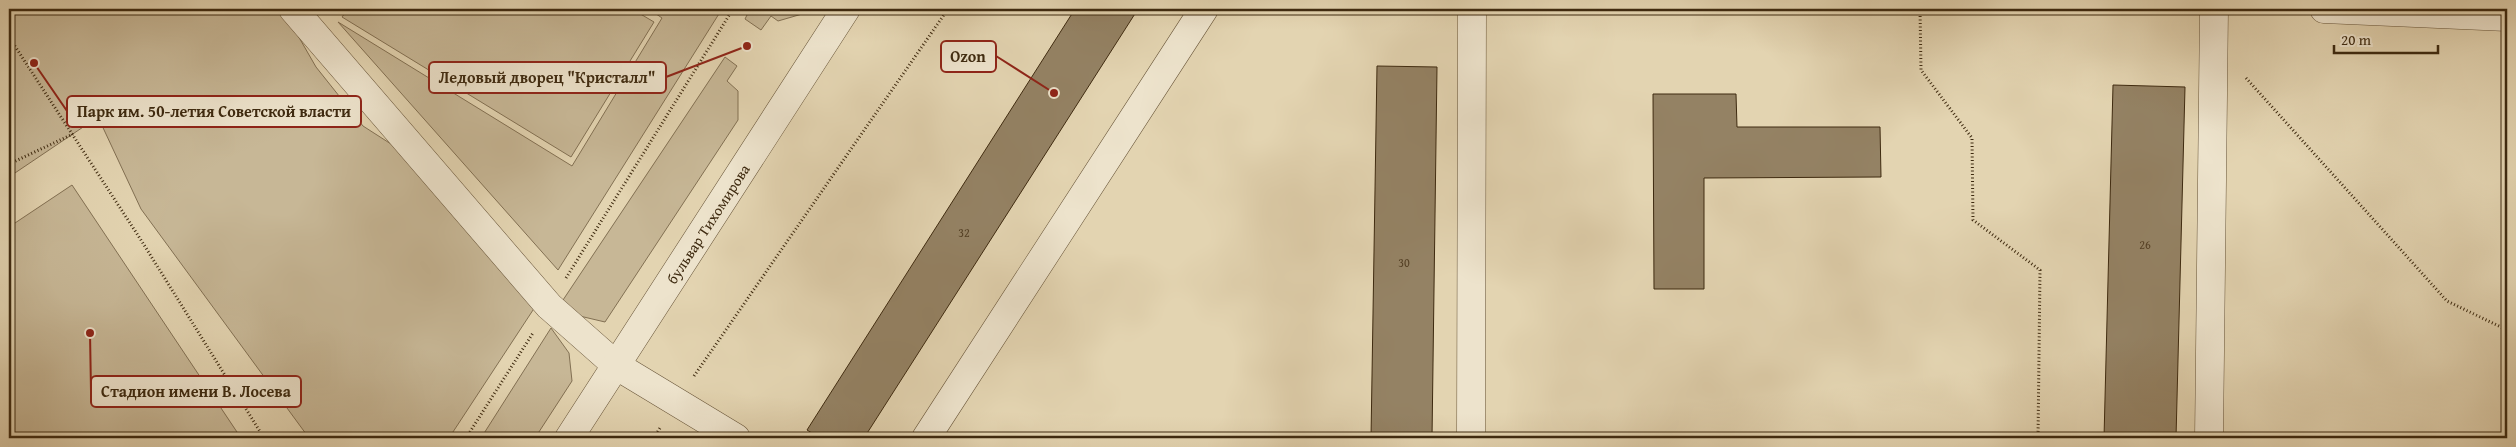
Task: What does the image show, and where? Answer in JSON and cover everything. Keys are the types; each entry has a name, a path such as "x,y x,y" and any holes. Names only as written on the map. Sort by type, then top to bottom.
{"street":[{"path":"293,9 549,306 618,366 736,438"},
{"name":"бульвар Тихомирова","path":"569,438 618,366 846,9"},
{"path":"926,438 1204,9"},
{"path":"1471,438 1472,9"},
{"path":"2209,438 2214,9"},
{"path":"2324,9 2507,16"}],"path":[{"path":"466,438 733,9"},
{"path":"654,438 676,402 948,9"},
{"path":"1920,9 1921,70 1972,138 1973,220 2040,270 2038,438"},
{"path":"9,37 73,134 264,438"},
{"path":"2214,42 2447,301 2507,330"},
{"path":"9,164 73,134"}],"shaded area":[{"path":"9,9 280,9 289,20 316,67 363,126 405,153 535,307 449,438 309,438 141,209 98,117 9,177"},
{"path":"348,9 632,9 654,22 571,157 342,17"},
{"path":"649,9 722,9 558,270 338,22 572,166 662,18"},
{"path":"750,9 811,9 809,12 778,21 771,16 761,30 745,19"},
{"path":"725,57 737,66 727,81 738,91 738,120 605,322 567,313 561,303"},
{"path":"72,185 241,438 9,438 9,227"},
{"path":"551,328 569,353 572,381 535,438 481,438"}],"building":[{"path":"1075,9 1138,9 864,438 820,438 807,430"},
{"path":"1377,66 1437,67 1432,438 1371,438"},
{"path":"2113,85 2185,87 2176,438 2104,438"},
{"path":"1653,94 1736,94 1737,127 1880,127 1881,177 1704,178 1704,289 1654,289"}],"place":[{"name":"Ледовый дворец \"Кристалл\"","path":"747,46"},
{"name":"Парк им. 50-летия Советской власти","path":"34,63"},
{"name":"Ozon","path":"1054,93"},
{"name":"Стадион имени В. Лосева","path":"90,333"}]}
